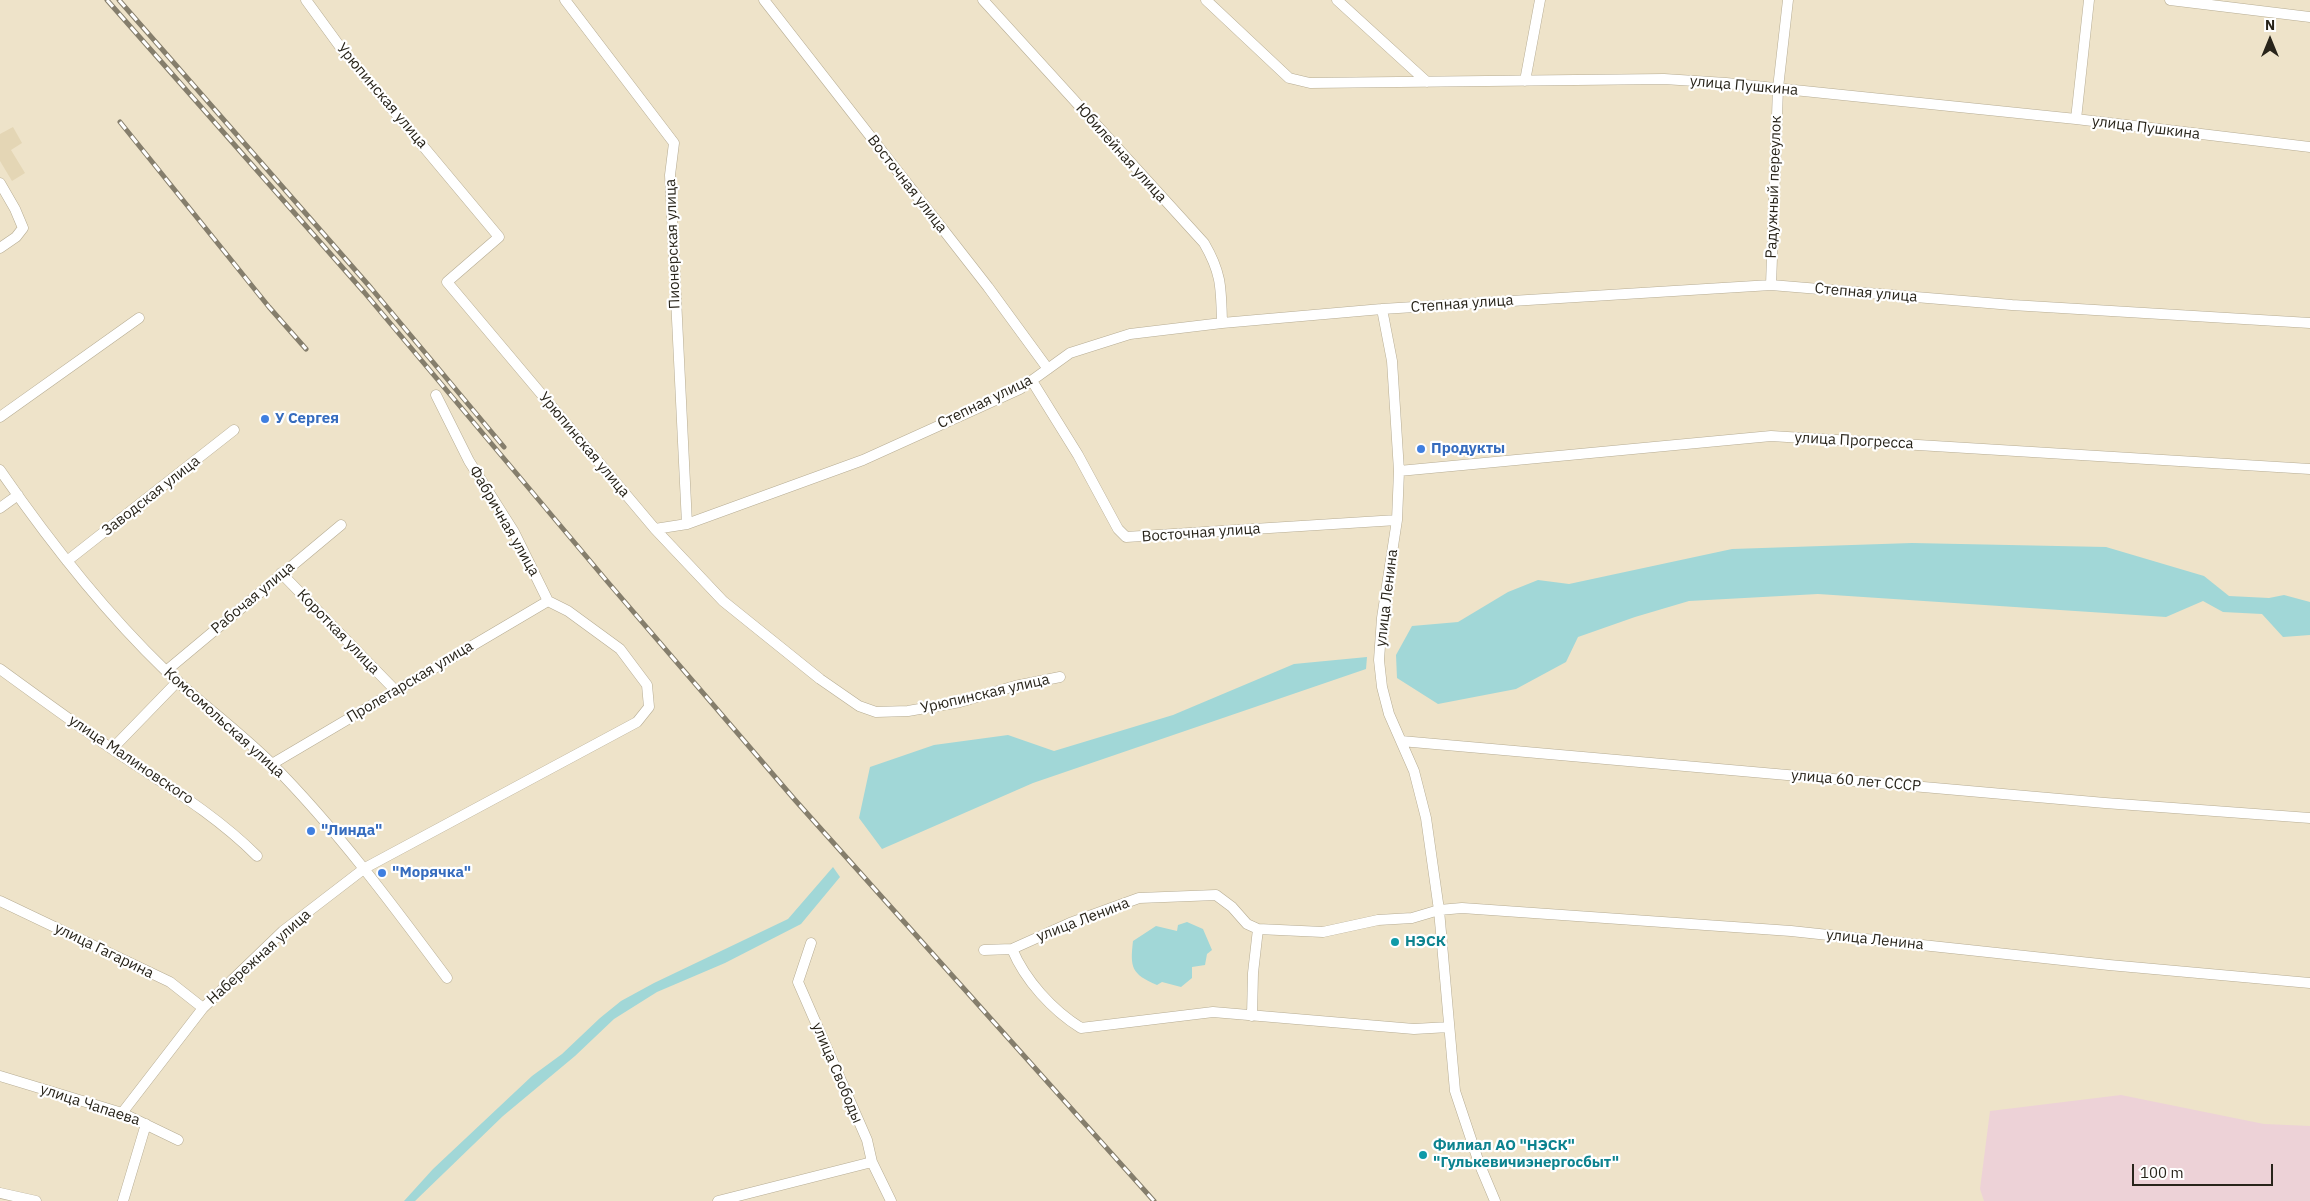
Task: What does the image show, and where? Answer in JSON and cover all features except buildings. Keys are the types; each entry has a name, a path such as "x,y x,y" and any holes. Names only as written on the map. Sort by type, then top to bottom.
{"street":[{"name":"Урюпинская улица","path":"306,0 341,48 499,238 447,282 655,529 723,601 820,679 859,706 876,712 908,711 960,702 1014,686 1060,677"},
{"name":"Пионерская улица","path":"565,0 674,143 670,176 687,524"},
{"name":"Восточная улица","path":"764,0 988,287 1048,369"},
{"name":"Юбилейная улица","path":"983,0 1204,243 1215,263 1221,283 1222,323"},
{"name":"улица Пушкина","path":"1206,0 1289,78 1310,83 1664,80 1778,88 2076,119 2310,147"},
{"path":"1338,0 1427,82"},
{"path":"1525,81 1540,0"},
{"name":"Радужный переулок","path":"1770,285 1778,88 1788,0"},
{"path":"2076,119 2089,0"},
{"path":"2170,0 2310,17"},
{"path":"0,183 15,209 23,228 16,237 0,248"},
{"name":"Степная улица","path":"655,529 687,524 863,460 1032,381 1070,353 1130,334 1222,323 1382,309 1770,285 2012,305 2310,323"},
{"name":"улица Ленина","path":"1382,309 1392,361 1399,471 1397,520 1382,618 1379,660 1382,687 1389,714 1414,770 1426,818 1439,910 1455,1091 1479,1164 1495,1201"},
{"path":"0,417 139,318"},
{"name":"Восточная улица","path":"1032,381 1078,455 1118,529 1126,537 1397,520"},
{"name":"Фабричная улица","path":"436,395 469,461 514,532 548,601"},
{"name":"Заводская улица","path":"67,561 234,430"},
{"name":"улица Прогресса","path":"1399,471 1771,436 2310,469"},
{"name":"Комсомольская улица","path":"0,470 67,561 116,620 166,671 272,764 365,868 447,978"},
{"path":"0,508 18,496"},
{"name":"Рабочая улица","path":"166,671 281,573 341,525"},
{"name":"Короткая улица","path":"281,573 395,690"},
{"name":"Пролетарская улица","path":"272,764 548,601"},
{"name":"Набережная улица","path":"122,1113 203,1008 283,931 365,868 637,722 649,707 647,685 620,649 568,612 548,601"},
{"name":"улица Малиновского","path":"0,669 112,749 187,798 225,826 257,856"},
{"path":"112,749 178,681"},
{"name":"улица 60 лет СССР","path":"1401,741 2105,803 2310,818"},
{"name":"улица Ленина","path":"984,950 1012,949 1070,923 1139,898 1216,896 1232,907 1247,924 1258,929 1323,932 1378,920 1412,918 1439,910 1462,908 1791,931 2109,965 2310,982"},
{"name":"улица Гагарина","path":"0,901 170,982 203,1008"},
{"path":"1252,1016 1253,973 1258,929"},
{"name":"улица Свободы","path":"811,943 798,982 866,1140 872,1162 891,1201"},
{"path":"1012,949 1039,992 1081,1028 1214,1012 1414,1030 1449,1027"},
{"name":"улица Чапаева","path":"0,1076 122,1113 178,1140"},
{"path":"123,1201 146,1124"},
{"path":"718,1201 733,1199 872,1162"},
{"path":"0,1193 36,1201"}],"shaded area":[{"path":"13,127 22,143 11,150 25,173 12,181 0,161 0,134"},
{"path":"2121,1095 2264,1124 2310,1126 2310,1201 1984,1201 1980,1189 1990,1111"}],"water":[{"path":"1912,543 2106,547 2204,576 2229,596 2269,598 2284,595 2310,602 2310,635 2283,637 2262,614 2223,612 2203,601 2166,617 1818,594 1689,601 1635,617 1578,637 1566,662 1516,689 1438,704 1397,678 1396,655 1412,626 1458,622 1508,592 1538,580 1569,584 1732,549"},
{"path":"1367,657 1366,669 1033,783 882,849 859,818 870,767 934,745 1008,735 1054,751 1173,715 1294,664"},
{"path":"833,867 840,877 801,924 725,963 657,992 614,1019 575,1056 503,1116 415,1201 404,1201 433,1169 532,1076 562,1054 621,1001 654,983 788,919"},
{"path":"1187,922 1203,929 1212,950 1207,954 1205,965 1192,967 1192,978 1181,987 1162,982 1157,985 1137,973 1132,963 1133,941 1156,926 1177,931 1178,925"}],"railway":[{"path":"107,0 364,292 606,580 795,800 1154,1201"},
{"path":"119,0 371,288 504,447"},
{"path":"120,122 269,307 306,349"}],"place":[{"name":"У Сергея","path":"265,419"},
{"name":"Продукты","path":"1421,449"},
{"name":"\"Линда\"","path":"311,831"},
{"name":"\"Морячка\"","path":"382,873"},
{"name":"НЭСК","path":"1395,942"},
{"name":"Филиал АО \"НЭСК\" \"Гулькевичиэнергосбыт\"","path":"1423,1155"}]}
